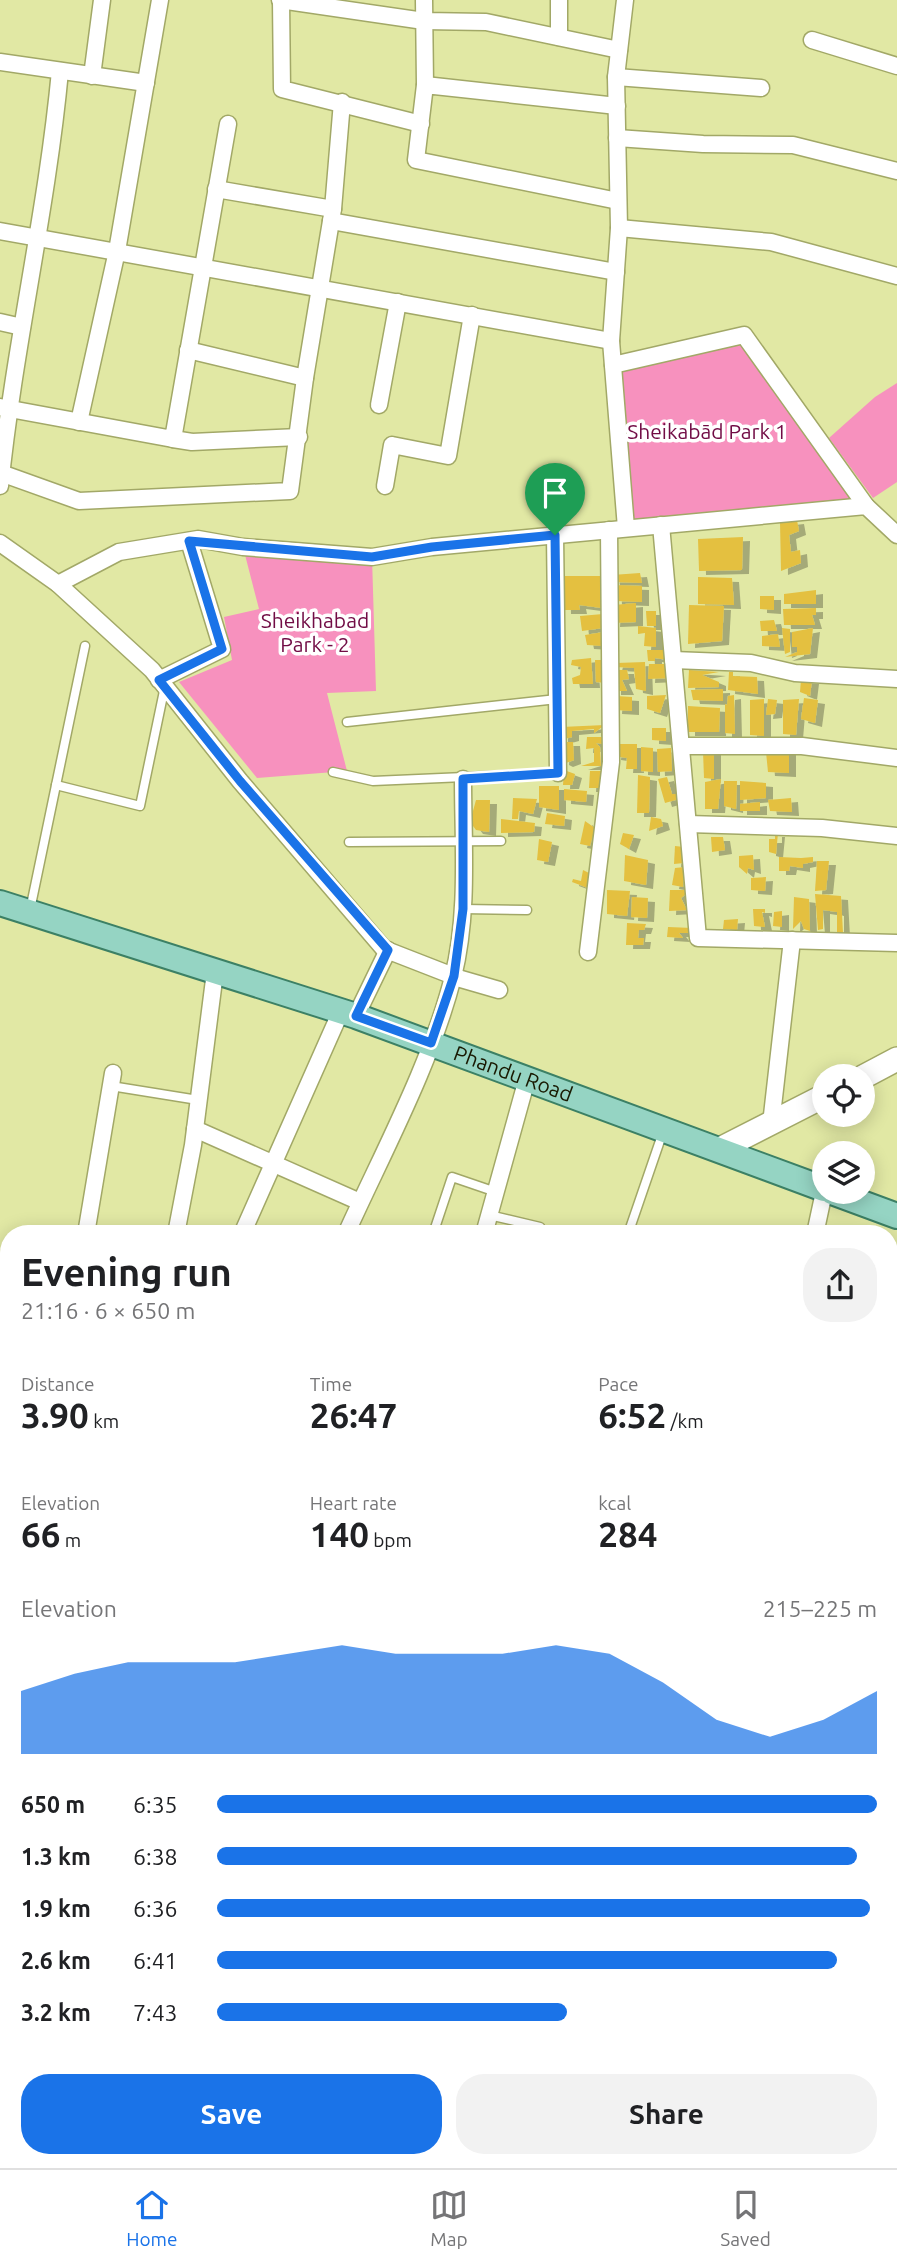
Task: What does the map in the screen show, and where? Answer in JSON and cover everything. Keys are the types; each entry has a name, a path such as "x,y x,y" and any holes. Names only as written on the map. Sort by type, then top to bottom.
{"main road":[{"name":"Phandu Road","path":"0,903 348,1014 720,1149 812,1185"},
{"path":"864,1204 897,1216"}],"street":[{"path":"92,76 102,0"},
{"path":"79,422 117,251 160,0"},
{"path":"421,124 282,89 281,0 424,21 486,22 620,50"},
{"path":"424,0 425,85 416,160 618,201"},
{"path":"559,0 559,37"},
{"path":"625,0 616,77 619,228 611,341 626,528"},
{"path":"812,40 897,66"},
{"path":"0,61 146,83"},
{"path":"60,71 52,158 22,327 4,408 1,480 79,501 290,492 305,378 332,215 342,102"},
{"path":"616,77 761,88"},
{"path":"425,85 617,106"},
{"path":"173,439 228,124"},
{"path":"617,138 703,144 793,145 897,171"},
{"path":"216,189 616,272"},
{"path":"619,228 771,242 897,276"},
{"path":"0,231 203,265 611,341"},
{"path":"379,405 398,302"},
{"path":"385,486 393,446 448,456 471,315"},
{"path":"0,322 22,327"},
{"path":"613,365 744,335 866,506 897,535"},
{"path":"188,350 305,378"},
{"path":"4,408 192,442 299,437"},
{"path":"58,584 119,552 189,541 372,557 432,547 866,506"},
{"path":"661,524 698,938 897,943"},
{"path":"588,952 611,762 609,530"},
{"path":"555,535 558,773"},
{"path":"162,683 222,649 189,541"},
{"path":"0,543 58,584 162,683 240,781 388,950 499,990"},
{"path":"673,660 751,663 795,673 897,679"},
{"path":"681,747 802,747 897,758"},
{"path":"350,1225 431,1043 454,976 463,909 463,779"},
{"path":"688,824 822,828 897,836"},
{"path":"771,1124 792,940"},
{"path":"246,1225 348,1014 388,950"},
{"path":"178,1225 195,1129 215,972"},
{"path":"875,1071 897,1059"},
{"path":"486,1225 527,1079"},
{"path":"88,1225 112,1080"},
{"path":"720,1149 812,1102"},
{"path":"195,1129 360,1202"},
{"path":"817,1225 821,1204"}],"lane":[{"path":"30,912 85,646"},
{"path":"56,785 140,806 162,683"},
{"path":"347,722 557,699"},
{"path":"333,772 373,782 558,773"},
{"path":"349,842 501,841"},
{"path":"463,909 527,910"},
{"path":"112,1080 198,1100"},
{"path":"631,1225 664,1129"},
{"path":"436,1225 452,1177 495,1192"},
{"path":"489,1215 532,1225"}],"green space":[{"name":"Sheikabād Park 1","path":"744,335 866,506 626,528 613,365"},
{"path":"897,383 897,482 873,498 829,438 875,397"},
{"name":"Sheikhabad Park - 2","path":"243,547 372,557 376,691 327,693 347,771 257,778 179,682 232,660 224,617 259,609"}],"building":[{"path":"797,520 799,531 789,535 791,552 800,550 801,563 781,571 780,522"},
{"path":"743,537 742,570 699,571 698,539"},
{"path":"640,573 642,583 613,582 612,575"},
{"path":"563,576 601,576 602,608 579,605 580,610 564,610"},
{"path":"698,577 732,578 734,605 698,604"},
{"path":"614,585 642,586 642,602 615,601"},
{"path":"816,590 816,604 784,604 784,594"},
{"path":"760,596 774,596 774,610 760,609"},
{"path":"636,603 636,622 613,623 614,605"},
{"path":"689,605 724,606 722,641 688,644"},
{"path":"816,608 816,615 812,615 815,625 784,625 783,609"},
{"path":"646,611 656,611 656,626 647,626"},
{"path":"603,614 603,628 582,631 580,616"},
{"path":"774,620 777,631 761,631 760,621"},
{"path":"638,626 656,628 656,647 644,646 645,633 638,634"},
{"path":"782,628 790,629 790,652 785,654"},
{"path":"813,628 810,654 785,657 797,652 797,647 792,647 792,632"},
{"path":"604,632 603,646 587,645 585,635"},
{"path":"778,634 780,647 762,646 762,636"},
{"path":"647,650 666,650 668,660 655,658 655,661 648,661"},
{"path":"591,658 593,684 573,684 572,678 580,675 581,667 571,665 572,660"},
{"path":"595,660 604,660 606,683 596,682"},
{"path":"645,662 646,691 636,689 634,668 615,667 616,663"},
{"path":"649,664 669,664 670,678 648,679"},
{"path":"614,670 627,670 629,679 622,680 627,691 614,691"},
{"path":"689,670 719,672 702,675 719,682 719,687 688,688"},
{"path":"729,672 733,672 733,676 757,677 758,694 728,690"},
{"path":"801,679 812,680 810,696 800,692"},
{"path":"723,689 723,701 693,700 691,690"},
{"path":"666,695 660,713 647,709 647,696"},
{"path":"734,695 735,734 725,733 725,704 727,705 728,696"},
{"path":"616,696 632,697 632,711 615,710"},
{"path":"804,698 818,700 815,723 801,719"},
{"path":"764,699 764,736 750,735 750,700"},
{"path":"768,699 777,700 775,714 766,715"},
{"path":"799,699 796,735 783,734 783,700"},
{"path":"688,706 720,708 719,732 688,732"},
{"path":"605,725 594,733 594,729 572,731 572,737 561,740 561,727"},
{"path":"652,728 666,728 666,741 652,740"},
{"path":"587,737 603,737 603,744 596,743 600,747 601,766 581,766 594,762 594,748 586,749"},
{"path":"563,742 573,742 574,760 566,763 562,761"},
{"path":"615,744 637,744 637,769 626,769 627,758 614,756"},
{"path":"641,747 653,748 653,772 641,771"},
{"path":"671,748 672,771 658,772 657,749"},
{"path":"714,750 714,779 704,778 703,751"},
{"path":"789,750 789,773 768,772 766,752"},
{"path":"564,770 575,774 572,785 563,785"},
{"path":"590,771 603,771 602,788 589,788"},
{"path":"638,775 650,777 649,813 637,813"},
{"path":"667,777 672,794 677,794 679,799 665,803 658,779"},
{"path":"721,779 718,809 705,809 705,782"},
{"path":"724,781 737,781 736,809 724,806"},
{"path":"740,781 766,783 766,798 740,800"},
{"path":"539,786 559,786 559,810 539,807"},
{"path":"564,789 587,791 586,802 564,800"},
{"path":"513,798 537,799 533,814 519,811 518,819 512,819"},
{"path":"791,798 792,812 770,811 768,800"},
{"path":"476,800 490,800 489,832 476,830 470,822"},
{"path":"760,802 760,811 740,811 740,804"},
{"path":"547,813 565,816 564,826 545,824"},
{"path":"651,817 661,819 663,826 649,831"},
{"path":"501,819 535,823 534,832 501,833"},
{"path":"585,821 595,828 590,846 580,844"},
{"path":"623,833 634,835 629,849 620,844"},
{"path":"775,833 778,833 776,854 769,852 769,839 775,839"},
{"path":"711,837 723,837 725,850 712,852"},
{"path":"539,839 552,842 548,862 537,860"},
{"path":"675,846 684,847 684,863 674,864"},
{"path":"625,855 648,860 646,885 624,881"},
{"path":"753,855 754,870 748,868 747,874 739,867 739,856"},
{"path":"779,857 813,857 813,862 803,864 803,868 790,866 789,871 779,871"},
{"path":"817,861 829,861 826,890 815,891"},
{"path":"685,867 683,887 672,885 675,868"},
{"path":"583,870 591,874 588,888 572,882 573,879 581,881"},
{"path":"766,877 765,891 751,890 751,878"},
{"path":"607,890 630,891 627,916 607,914"},
{"path":"670,890 691,890 681,898 687,910 669,911"},
{"path":"815,894 841,896 843,933 837,933 837,912 823,910 823,929 818,930"},
{"path":"632,897 648,898 647,918 631,917"},
{"path":"794,897 809,899 810,931 804,929 801,921 793,929"},
{"path":"753,909 765,909 765,913 762,912 765,927 754,926"},
{"path":"782,911 782,927 773,926 774,912"},
{"path":"738,919 737,930 723,929 724,920"},
{"path":"627,923 646,924 644,930 639,930 638,938 644,938 643,945 626,945"},
{"path":"668,927 693,928 693,933 679,933 683,938 667,937"}],"route":[{"path":"555,535 558,773 463,779 463,909 454,976 431,1043 356,1016 388,950 384,949 240,781 159,680 222,649 189,541 372,557 432,547 555,535"}]}
